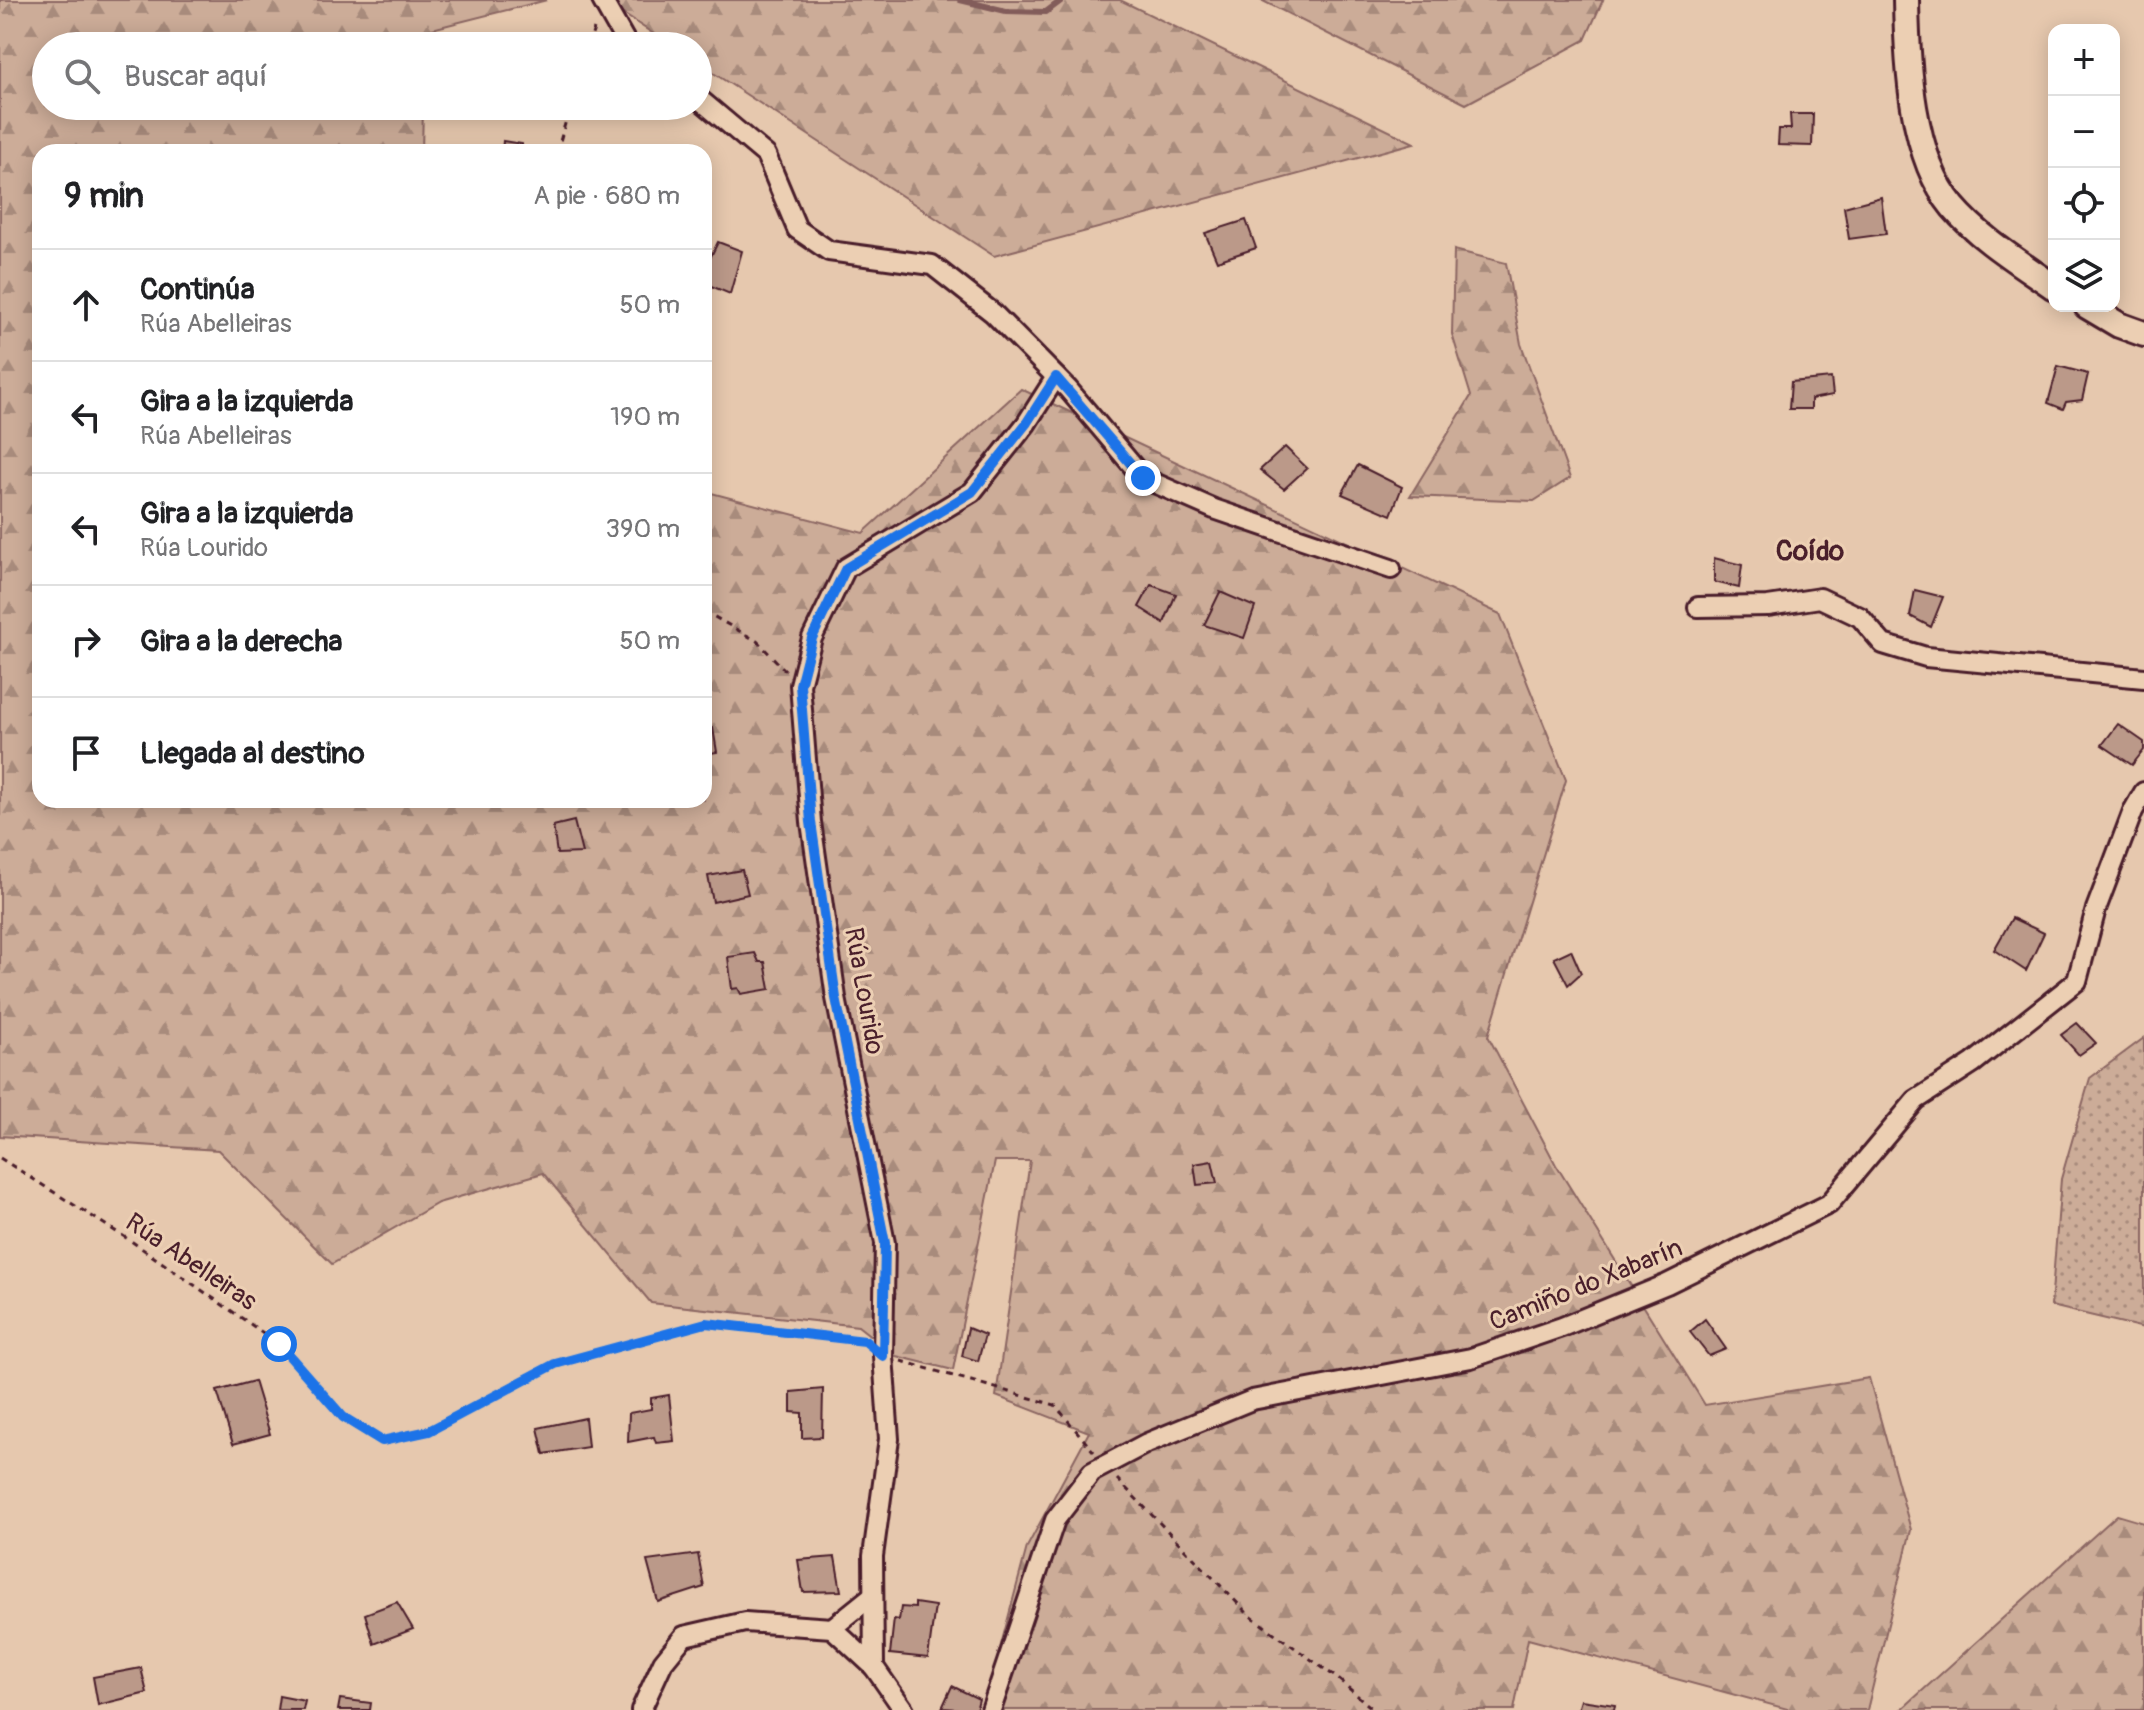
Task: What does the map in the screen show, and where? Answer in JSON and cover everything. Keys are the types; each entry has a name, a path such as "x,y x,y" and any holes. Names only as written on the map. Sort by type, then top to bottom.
{"street":[{"path":"602,0 620,32"},
{"path":"1906,0 1912,92 1926,160 1952,206 2001,250 2048,283"},
{"path":"712,110 766,155 797,229 829,251 932,265 993,313 1056,377 1143,478 1214,509 1391,569"},
{"path":"2097,312 2119,325 2144,334"},
{"name":"Rúa Lourido","path":"874,1667 873,1556 889,1439 883,1356 885,1243 836,998 811,822 800,685 812,638 846,568 972,492 1026,424 1056,377"},
{"path":"1698,607 1768,606 1820,598 1860,617 1883,644 1926,657 2144,678"},
{"name":"Camiño do Xabarín","path":"991,1710 1055,1520 1092,1472 1147,1443 1252,1400 1471,1358 1562,1327 1667,1284 1829,1204 1916,1100 1973,1063 2077,981 2096,909 2133,811 2144,792"},
{"path":"832,1628 873,1595"},
{"path":"641,1710 663,1662 684,1636 745,1622 832,1628 874,1667 904,1710"}],"path":[{"path":"559,144 566,120"},
{"path":"712,616 757,641 800,685"},
{"name":"Rúa Abelleiras","path":"0,1158 131,1241 279,1344 343,1417 382,1441 429,1431 555,1364 706,1323 865,1341 883,1356 1055,1405 1104,1465 1249,1615 1337,1678 1374,1710"}],"green space":[{"path":"0,0 547,0 424,32 32,32 32,120 423,120 422,144 32,144 32,808 712,808 712,493 863,533 1021,389 1500,614 1566,780 1488,1036 1556,1165 1705,1405 1869,1378 1911,1530 1867,1710 1791,1710 1528,1639 1514,1710 988,1710 997,1660 1027,1547 1089,1432 996,1396 1030,1161 995,1161 953,1370 896,1356 858,1326 651,1303 543,1173 438,1203 332,1264 218,1150 0,1136"},
{"path":"602,0 1120,0 1414,143 994,256 712,72 712,32 651,32"},
{"path":"1261,0 1603,0 1585,40 1466,104"},
{"path":"1454,250 1506,263 1521,344 1570,478 1534,501 1410,496 1471,396 1452,334"},
{"path":"2144,1038 2144,1328 2051,1306 2061,1179 2090,1078"},
{"path":"2117,1515 2144,1523 2144,1710 1901,1710"}],"building":[{"path":"1790,114 1813,114 1812,146 1778,145 1779,129 1791,129"},
{"path":"1881,197 1886,234 1849,239 1844,207"},
{"path":"1246,220 1256,248 1217,261 1205,233"},
{"path":"718,242 742,251 730,294 712,286 712,254"},
{"path":"2058,366 2088,374 2082,400 2066,402 2063,409 2048,403"},
{"path":"1831,378 1833,395 1811,399 1811,409 1789,409 1791,382"},
{"path":"1285,447 1307,468 1284,489 1260,470"},
{"path":"1358,465 1402,487 1391,515 1342,494"},
{"path":"1714,558 1742,565 1739,588 1714,582"},
{"path":"1151,585 1176,594 1164,623 1139,607"},
{"path":"1915,590 1943,597 1931,627 1910,616"},
{"path":"1220,592 1255,607 1244,638 1204,625"},
{"path":"2118,724 2144,742 2144,750 2132,765 2102,745"},
{"path":"712,728 717,752 712,753"},
{"path":"574,821 582,853 557,854 553,826"},
{"path":"742,870 748,894 713,902 708,876"},
{"path":"2012,918 2044,933 2026,971 1994,950"},
{"path":"1571,950 1581,973 1568,985 1554,958"},
{"path":"755,953 759,962 765,962 770,989 741,994 738,988 732,989 728,957"},
{"path":"2077,1023 2096,1043 2079,1055 2061,1035"},
{"path":"1212,1161 1217,1183 1197,1185 1194,1164"},
{"path":"1705,1319 1726,1349 1709,1356 1690,1332"},
{"path":"968,1328 985,1335 978,1361 962,1356"},
{"path":"254,1381 270,1434 233,1444 217,1391"},
{"path":"823,1389 822,1437 802,1438 802,1413 791,1412 791,1392"},
{"path":"669,1395 674,1441 656,1443 654,1437 628,1442 629,1413 651,1409 651,1398"},
{"path":"585,1418 588,1447 544,1454 538,1428"},
{"path":"698,1554 704,1587 658,1602 647,1561"},
{"path":"835,1557 841,1591 803,1592 798,1560"},
{"path":"397,1602 413,1629 374,1644 365,1614"},
{"path":"915,1603 935,1606 928,1658 890,1654 894,1619 899,1620 901,1607 915,1608"},
{"path":"141,1668 147,1693 98,1705 93,1677"},
{"path":"952,1686 979,1699 976,1710 942,1708"},
{"path":"279,1696 305,1701 303,1710 277,1710"},
{"path":"340,1699 371,1703 370,1710 338,1710"},
{"path":"1581,1700 1615,1705 1614,1710 1578,1710"}],"waterway":[{"path":"960,0 1006,11 1046,12 1062,0"}],"district":[{"name":"Coído","path":"1810,551"}],"route":[{"path":"279,1344 343,1417 382,1441 429,1431 555,1364 706,1323 865,1341 883,1356 885,1243 836,998 811,822 800,685 812,638 846,568 972,492 1026,424 1056,377 1143,478"}]}
